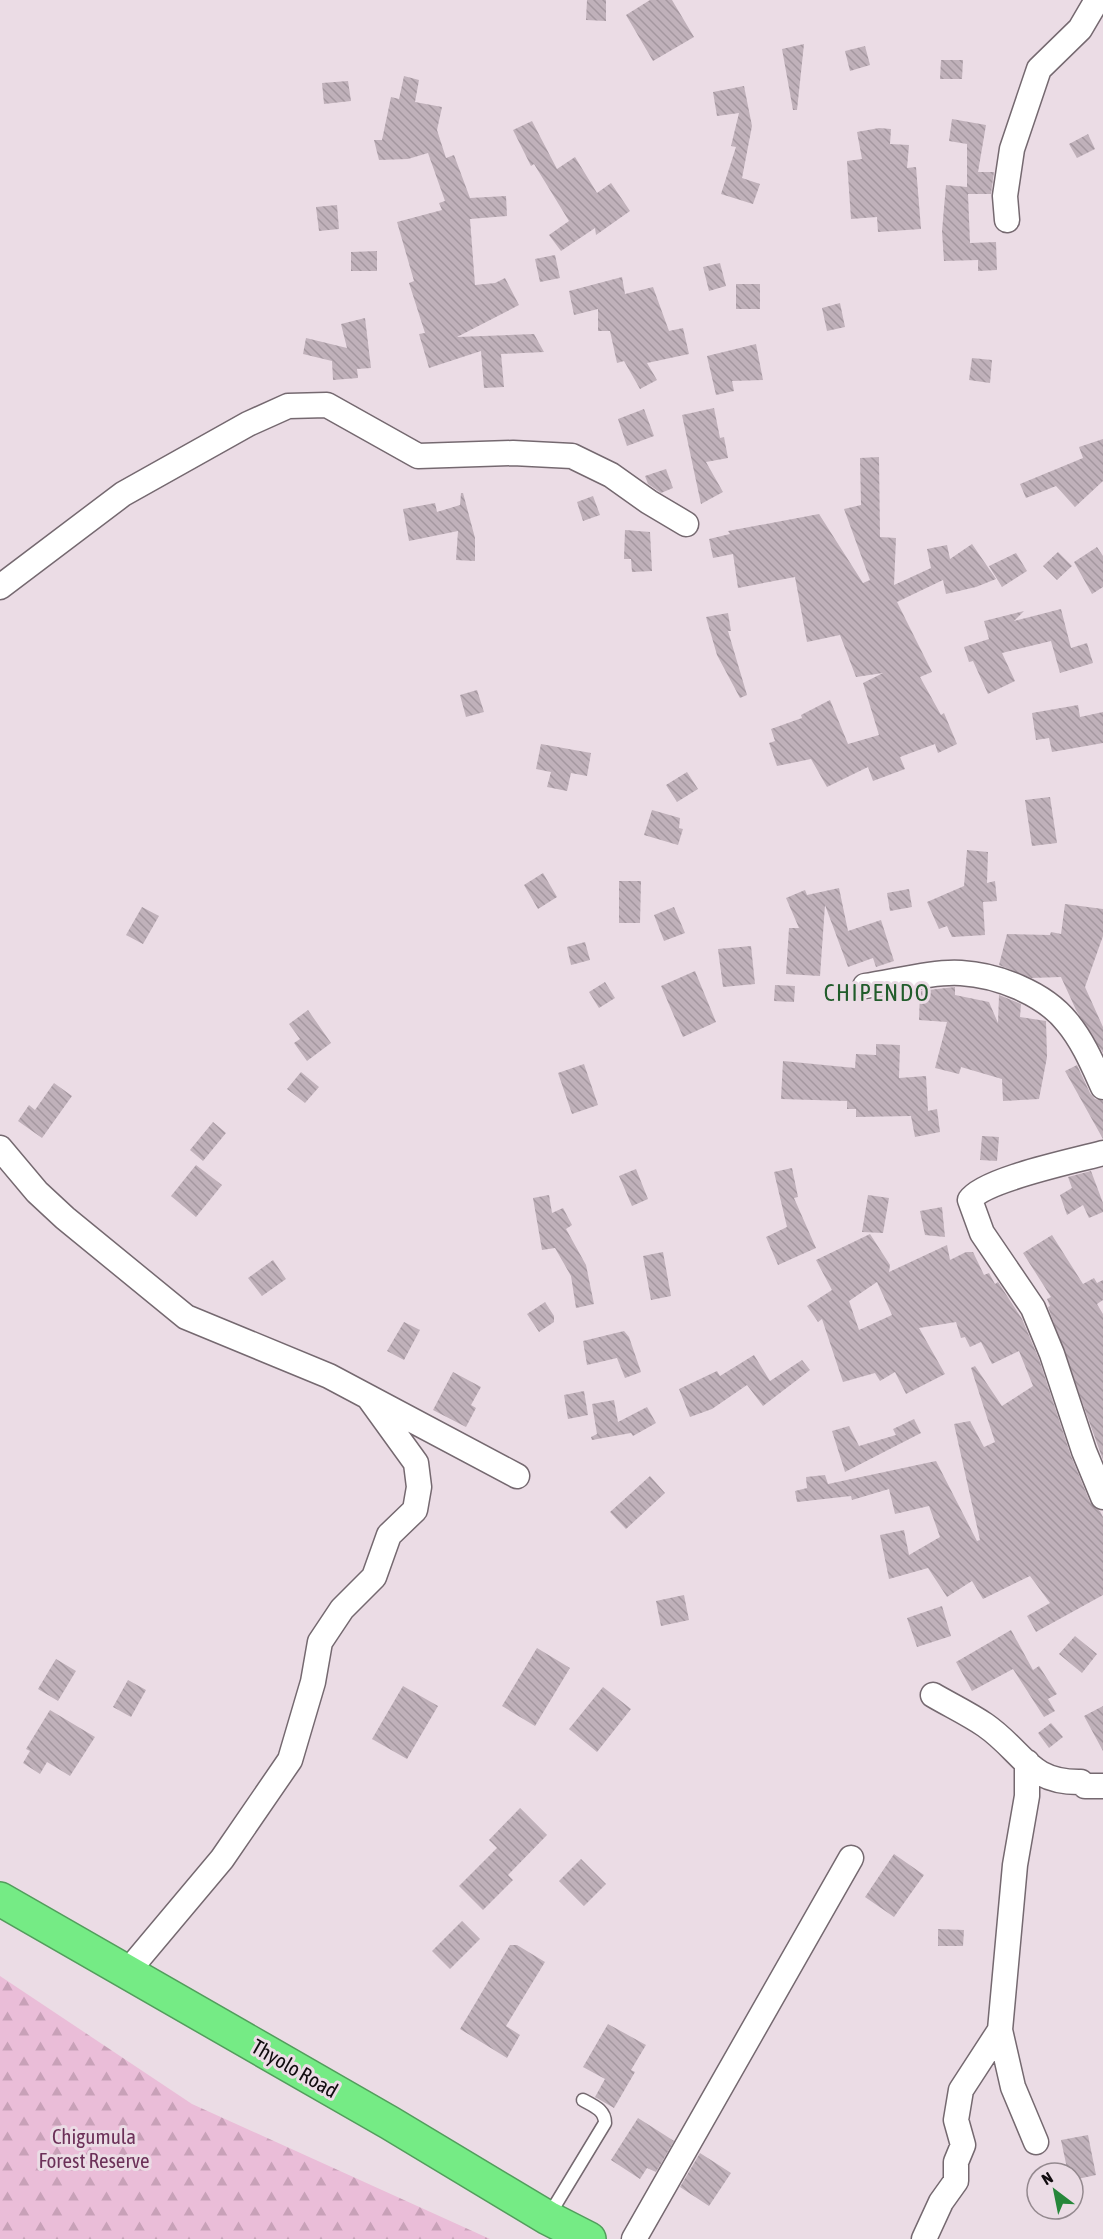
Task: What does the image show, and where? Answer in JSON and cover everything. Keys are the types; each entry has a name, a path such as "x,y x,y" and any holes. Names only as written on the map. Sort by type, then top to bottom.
{"highway":[{"name":"Thyolo Road","path":"0,1899 390,2123 548,2218 589,2239"}],"street":[{"path":"1007,220 1005,196 1012,149 1039,69 1080,28 1097,0"},
{"path":"0,587 123,494 248,424 288,406 327,405 418,456 513,453 572,456 611,475 686,524"},
{"path":"865,986 959,973 987,976 1006,982 1046,1002 1067,1021 1091,1059 1103,1087"},
{"path":"0,1148 37,1192 65,1218 186,1317 329,1376 517,1476"},
{"path":"1103,1154 1016,1177 981,1190 970,1200 982,1233 1033,1308 1052,1354 1084,1450 1103,1497"},
{"path":"128,1971 222,1859 290,1760 313,1682 320,1642 342,1609 374,1577 390,1535 415,1510 419,1487 416,1463 369,1398"},
{"path":"933,1695 987,1726 1041,1776 1062,1782 1081,1782 1086,1786 1103,1786"},
{"path":"1027,1762 1027,1796 1015,1865 1000,2030 1013,2087 1036,2142"},
{"path":"634,2239 851,1858"},
{"path":"924,2239 941,2202 956,2181 956,2162 963,2145 956,2120 961,2090 1000,2030"}],"lane":[{"path":"548,2218 605,2123 605,2116 601,2110 583,2100"}],"green space":[{"name":"Chigumula Forest Reserve","path":"0,1976 192,2104 490,2239 0,2239"}],"building":[{"path":"587,0 606,0 606,21 586,20"},
{"path":"650,0 672,0 694,37 653,61 626,15"},
{"path":"804,44 797,110 793,110 782,49"},
{"path":"865,46 870,65 850,71 845,51"},
{"path":"941,60 963,60 962,79 940,79"},
{"path":"404,76 419,80 415,102 442,107 437,130 446,158 454,155 470,198 506,196 507,216 470,219 475,285 495,283 505,278 519,305 457,337 534,334 544,352 501,354 504,387 484,388 481,351 429,368 419,334 425,333 409,283 414,281 397,222 442,210 439,203 445,201 428,153 408,159 379,160 374,140 382,140 391,97 399,99"},
{"path":"348,81 351,101 324,104 322,83"},
{"path":"744,86 752,126 742,178 760,184 753,204 721,194 736,147 731,146 739,113 717,116 713,92"},
{"path":"952,119 986,125 978,172 994,172 991,194 968,194 970,243 996,242 997,270 978,271 978,260 944,261 942,231 946,185 967,187 967,144 949,141"},
{"path":"532,121 557,169 575,157 597,193 611,183 630,211 596,235 595,228 561,251 549,235 569,221 534,164 531,166 513,130"},
{"path":"879,128 891,129 890,144 909,145 907,168 916,167 921,229 878,232 877,217 851,219 847,161 862,159 857,132"},
{"path":"1088,134 1095,149 1077,158 1069,144"},
{"path":"337,205 339,229 319,231 316,207"},
{"path":"377,251 377,271 351,271 351,252"},
{"path":"555,255 560,278 540,282 535,259"},
{"path":"720,263 726,286 709,291 703,267"},
{"path":"622,277 625,294 653,287 669,331 683,328 689,354 647,363 657,380 640,389 624,361 617,363 610,331 598,331 598,309 574,315 569,291"},
{"path":"736,284 760,284 760,309 736,309"},
{"path":"840,303 845,327 827,331 822,308"},
{"path":"365,318 371,368 357,369 358,378 333,380 332,361 303,354 306,338 347,348 341,324"},
{"path":"756,344 763,380 732,381 734,391 716,395 707,356"},
{"path":"972,358 992,360 990,383 969,380"},
{"path":"714,408 720,438 724,437 728,458 706,462 723,492 701,504 682,415"},
{"path":"644,409 654,436 627,446 618,419"},
{"path":"1103,439 1103,481 1075,507 1056,486 1026,498 1020,484 1083,458 1079,447"},
{"path":"879,457 880,537 896,538 894,585 931,568 927,549 947,545 950,559 972,544 996,579 976,587 946,594 943,580 897,602 932,672 920,677 941,715 944,713 957,744 938,753 935,744 900,757 905,769 873,781 868,767 827,787 811,759 777,766 769,743 775,741 771,729 802,718 801,715 830,700 848,744 879,735 863,683 883,673 856,677 840,635 807,642 795,577 738,588 733,554 713,558 709,539 730,534 728,531 819,514 863,583 870,580 844,509 861,505 860,458"},
{"path":"666,469 673,488 661,493 648,484 645,476"},
{"path":"461,493 463,493 475,538 475,561 456,560 458,531 409,541 403,509 435,503 437,512 460,505"},
{"path":"593,496 600,515 583,521 577,502"},
{"path":"625,530 650,532 652,571 632,572 631,559 624,559"},
{"path":"1097,547 1103,556 1103,587 1092,594 1074,562"},
{"path":"1058,552 1072,566 1057,580 1043,566"},
{"path":"1016,553 1027,571 1002,587 989,566"},
{"path":"1061,609 1071,648 1087,643 1093,663 1060,673 1051,641 1002,653 1015,681 988,694 973,661 969,662 964,647 989,639 984,621 1024,611 1014,621"},
{"path":"728,613 731,631 728,631 747,695 740,698 717,655 706,617"},
{"path":"477,690 484,712 466,717 460,695"},
{"path":"1078,705 1080,717 1103,712 1103,743 1052,752 1049,738 1036,740 1032,713"},
{"path":"541,744 591,753 587,776 571,773 567,791 547,787 551,772 536,769"},
{"path":"687,772 698,789 677,802 666,785"},
{"path":"1050,797 1057,843 1032,846 1025,800"},
{"path":"652,810 680,818 679,828 683,829 678,845 644,835"},
{"path":"967,850 988,852 987,883 995,881 997,901 983,902 985,935 952,937 947,926 939,929 927,902 964,886"},
{"path":"543,873 557,897 538,909 524,885"},
{"path":"619,881 641,881 640,923 619,923"},
{"path":"839,888 848,931 881,920 894,961 876,967 873,958 848,967 825,905 820,976 786,974 789,928 799,928 786,898 805,890 807,895"},
{"path":"909,889 912,907 890,911 887,893"},
{"path":"1065,904 1103,909 1103,936 1085,987 1103,1027 1103,1053 1076,1010 1061,977 1031,978 999,965 1007,934 1050,935 1051,932 1061,934"},
{"path":"142,907 159,916 143,944 126,935"},
{"path":"674,907 685,933 664,941 654,915"},
{"path":"585,942 590,960 571,965 567,947"},
{"path":"751,946 755,984 723,987 718,949"},
{"path":"695,971 716,1022 683,1037 661,986"},
{"path":"605,982 615,998 599,1008 589,992"},
{"path":"775,985 795,986 794,1002 774,1001"},
{"path":"955,987 955,995 989,1002 998,1023 999,995 1021,1004 1020,1017 1046,1021 1047,1057 1039,1099 1003,1101 1002,1079 961,1067 959,1074 935,1068 947,1022 919,1020 920,991"},
{"path":"308,1010 331,1043 307,1061 294,1043 300,1039 289,1024"},
{"path":"876,1044 900,1045 899,1078 926,1076 928,1111 937,1109 940,1132 915,1137 911,1116 856,1117 856,1109 847,1109 847,1101 781,1099 783,1061 855,1068 856,1054 876,1055"},
{"path":"584,1064 598,1105 572,1114 558,1073"},
{"path":"1077,1065 1090,1093 1095,1099 1103,1101 1103,1139 1065,1071"},
{"path":"301,1072 319,1087 305,1103 287,1089"},
{"path":"54,1083 72,1096 42,1138 18,1121 29,1105 35,1110"},
{"path":"213,1122 226,1133 203,1161 190,1150"},
{"path":"982,1136 999,1137 997,1161 980,1160"},
{"path":"196,1165 222,1185 196,1217 171,1196"},
{"path":"792,1168 798,1197 794,1198 816,1248 778,1265 766,1237 787,1227 774,1172"},
{"path":"636,1169 648,1199 632,1206 619,1176"},
{"path":"1091,1171 1103,1203 1103,1212 1089,1218 1083,1205 1067,1215 1060,1195 1072,1188 1068,1177"},
{"path":"549,1195 552,1213 563,1208 572,1225 566,1229 586,1265 594,1304 576,1308 571,1276 555,1248 542,1250 533,1198"},
{"path":"868,1195 889,1198 883,1233 862,1232"},
{"path":"942,1207 945,1237 925,1235 920,1211"},
{"path":"870,1234 890,1265 889,1272 947,1245 950,1260 966,1252 973,1252 984,1275 989,1273 995,1284 998,1282 1022,1319 1039,1359 1071,1456 1090,1502 1103,1517 1103,1595 1036,1632 1027,1616 1050,1603 1030,1576 983,1599 972,1581 947,1597 928,1568 889,1579 880,1535 904,1530 909,1555 940,1537 929,1506 895,1514 889,1489 852,1500 851,1496 797,1502 795,1491 807,1488 806,1477 825,1475 828,1484 936,1461 977,1541 980,1540 954,1424 970,1421 984,1447 995,1442 971,1368 975,1366 1002,1406 1033,1386 1019,1351 992,1364 981,1342 970,1347 965,1337 961,1338 956,1322 919,1328 945,1374 906,1394 895,1372 880,1381 875,1373 843,1382 822,1319 818,1322 807,1306 832,1290 816,1260","holes":["877,1282 892,1315 859,1330 849,1301"]},
{"path":"1052,1235 1083,1284 1094,1278 1097,1283 1103,1280 1103,1300 1097,1304 1103,1314 1103,1460 1048,1307 1050,1306 1047,1299 1051,1297 1023,1253"},
{"path":"663,1252 671,1296 651,1300 643,1256"},
{"path":"273,1260 286,1279 262,1296 248,1278"},
{"path":"545,1302 554,1316 554,1322 539,1332 527,1314"},
{"path":"404,1322 420,1330 404,1360 387,1351"},
{"path":"624,1331 629,1337 641,1372 625,1378 617,1358 587,1365 583,1341"},
{"path":"754,1355 770,1381 802,1360 810,1370 763,1406 747,1385 712,1409 690,1417 679,1389 717,1371 720,1376"},
{"path":"453,1372 481,1387 471,1405 476,1408 466,1427 433,1410"},
{"path":"584,1391 588,1415 568,1419 564,1395"},
{"path":"614,1400 618,1422 647,1407 656,1423 633,1436 631,1433 592,1440 591,1437 597,1434 592,1404"},
{"path":"914,1419 921,1433 845,1472 832,1431 849,1426 859,1446 896,1435 893,1429"},
{"path":"650,1476 665,1493 626,1529 610,1512"},
{"path":"684,1595 689,1620 661,1626 656,1601"},
{"path":"942,1606 951,1636 917,1647 907,1618"},
{"path":"1011,1630 1033,1670 1039,1666 1057,1694 1048,1699 1055,1711 1044,1717 1013,1669 972,1691 956,1662"},
{"path":"1075,1636 1097,1654 1082,1673 1059,1654"},
{"path":"537,1648 570,1668 535,1726 502,1706"},
{"path":"56,1659 76,1671 58,1701 38,1689"},
{"path":"128,1680 146,1690 131,1717 113,1707"},
{"path":"403,1686 438,1706 407,1759 372,1739"},
{"path":"603,1687 631,1709 597,1752 569,1729"},
{"path":"1103,1706 1103,1751 1084,1716"},
{"path":"50,1710 95,1737 70,1776 47,1762 40,1774 23,1763 30,1751 26,1749"},
{"path":"1051,1723 1063,1737 1049,1748 1038,1733"},
{"path":"520,1808 547,1835 508,1875 513,1880 483,1910 459,1886 497,1848 489,1840"},
{"path":"894,1854 924,1875 894,1917 865,1897"},
{"path":"581,1859 606,1884 584,1906 559,1881"},
{"path":"462,1921 480,1939 450,1969 432,1951"},
{"path":"938,1929 964,1930 963,1946 938,1946"},
{"path":"510,1945 517,1945 545,1962 506,2026 520,2035 507,2058 460,2029"},
{"path":"608,2024 646,2045 631,2070 635,2072 614,2108 595,2097 605,2079 583,2067"},
{"path":"638,2118 674,2141 656,2172 647,2168 640,2179 611,2160"},
{"path":"1088,2135 1096,2175 1085,2177 1085,2161 1065,2161 1061,2140"},
{"path":"700,2153 731,2173 709,2206 680,2187"}],"district":[{"name":"CHIPENDO","path":"877,992"}]}
